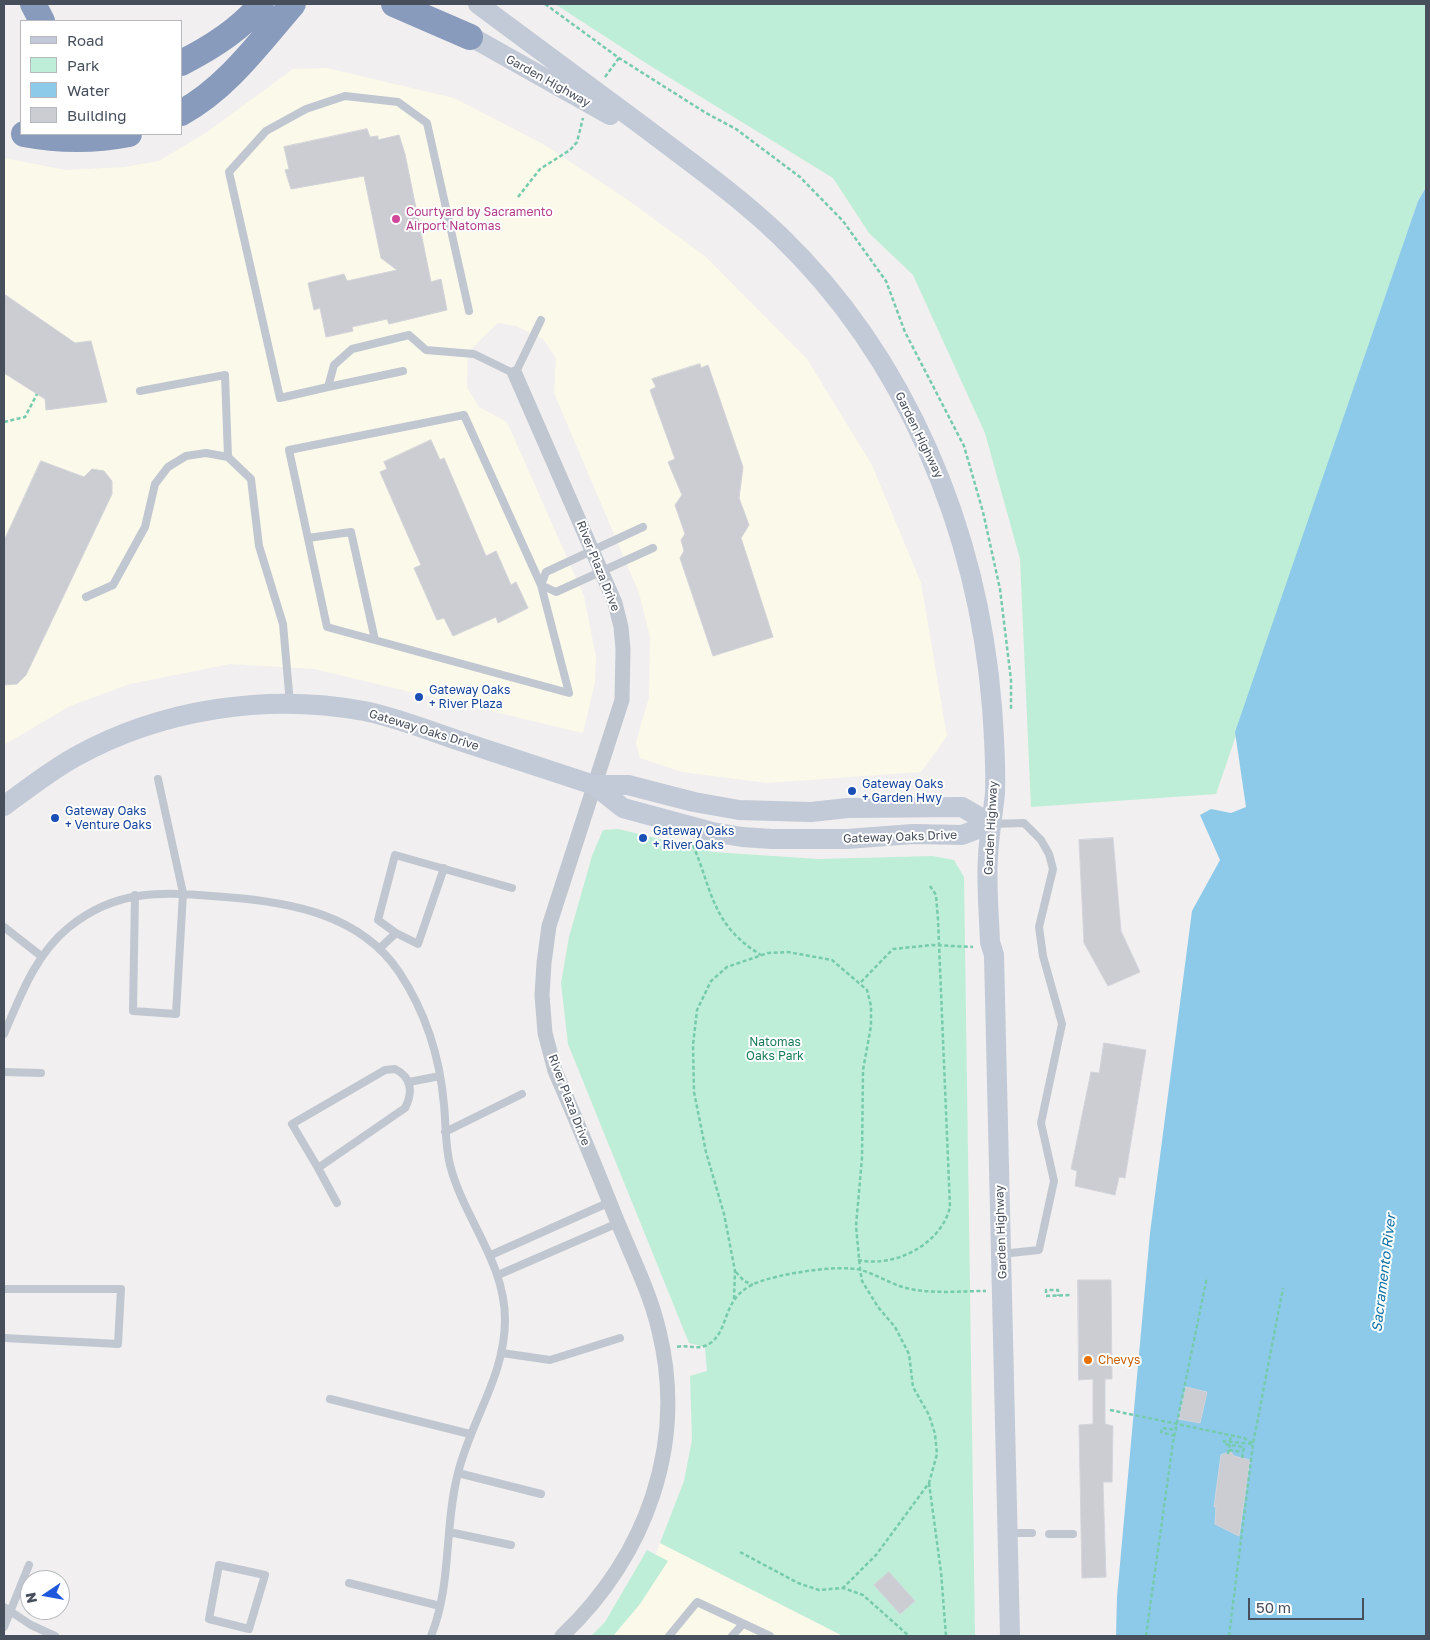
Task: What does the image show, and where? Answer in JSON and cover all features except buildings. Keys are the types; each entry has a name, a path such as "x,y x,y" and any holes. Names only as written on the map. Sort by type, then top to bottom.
{"highway":[{"path":"32,4 41,20"},
{"path":"214,43 229,28 244,4"},
{"path":"182,62 214,43 250,17 261,4"},
{"path":"182,111 203,99 226,79 293,4"},
{"path":"394,4 470,38"},
{"path":"4,130 20,133"},
{"path":"36,135 77,141 122,135"}],"main road":[{"name":"Garden Highway","path":"418,4 470,38 680,154"},
{"name":"Garden Highway","path":"478,4 729,190 779,235 810,267 870,343 918,429 954,517 968,560 977,605 991,704 995,791 988,858 990,942 994,955 1003,1291 1006,1533 1010,1636"},
{"name":"Gateway Oaks Drive","path":"4,806 36,781 75,757 129,732 171,718 215,709 290,704 334,707 393,718 594,785 628,785 694,802 739,810 811,812 848,808 962,807 991,824"},
{"name":"Gateway Oaks Drive","path":"594,785 624,808 704,830 742,837 847,839 913,834 962,835 991,824"}],"street":[{"name":"River Plaza Drive","path":"515,374 615,603 621,627 624,673 622,700 549,926 542,995 544,1032 554,1071 650,1300 664,1351 668,1391 668,1422 659,1476 647,1514 634,1542 602,1596 562,1636"}],"lane":[{"path":"403,371 280,398 229,172 266,131 306,109 345,96 398,102 427,123 469,311"},
{"path":"328,387 334,365 352,349 410,335 426,350 474,354 515,374 541,320"},
{"path":"140,391 224,375 228,457"},
{"path":"464,415 541,585 570,693 327,627 308,538 289,450 464,415"},
{"path":"86,597 113,585 145,527 156,484 168,467 186,456 206,453 228,457 252,479 259,546 283,624 290,704"},
{"path":"541,585 546,572 643,527"},
{"path":"308,538 351,532 375,640"},
{"path":"541,585 556,592 653,548"},
{"path":"135,895 133,1011 176,1014 183,893 158,779"},
{"path":"991,824 1024,823 1041,840 1049,854 1053,869 1039,927 1043,956 1062,1024 1041,1124 1054,1181 1039,1250 1001,1254"},
{"path":"444,868 418,944 396,933 378,920 395,855 444,868 512,888"},
{"path":"4,1034 42,956 68,928 91,912 117,900 135,895 165,892 288,903 337,920 380,948 399,972 423,1016 440,1076 450,1164 498,1276 505,1319 502,1353 494,1382 470,1434 458,1473 440,1606 431,1636"},
{"path":"4,927 42,956"},
{"path":"380,948 396,933"},
{"path":"318,1168 405,1108 410,1094 409,1082 401,1072 395,1069 385,1070 292,1124 337,1203"},
{"path":"4,1072 41,1073"},
{"path":"409,1082 440,1076"},
{"path":"445,1132 522,1094"},
{"path":"490,1255 610,1202"},
{"path":"498,1276 618,1223"},
{"path":"4,1289 121,1289 118,1344 4,1338"},
{"path":"502,1353 550,1360 620,1338"},
{"path":"330,1399 470,1434"},
{"path":"458,1473 541,1494"},
{"path":"449,1532 510,1545"},
{"path":"1006,1533 1032,1533"},
{"path":"1049,1534 1073,1534"},
{"path":"4,1627 29,1565"},
{"path":"219,1565 264,1575 248,1633 209,1620 219,1565"},
{"path":"349,1583 440,1606"},
{"path":"669,1636 697,1602 770,1636"},
{"path":"4,1608 55,1636"},
{"path":"732,1636 743,1624"}],"path":[{"path":"518,197 540,169 570,150 577,142 587,102"},
{"path":"4,422 25,417 37,394"},
{"path":"693,843 716,910 742,944 761,955"},
{"path":"858,1260 887,1262 917,1249 938,1232 948,1217 950,1198 939,945 936,895 930,886"},
{"path":"861,982 894,949 939,945 978,947"},
{"path":"664,1351 684,1345 700,1348 710,1344 719,1334 734,1299 735,1271 724,1214 697,1110 693,1045 697,1010 710,981 727,967 761,955 788,952 832,960 861,982 869,995 872,1016 863,1070 862,1158 856,1219 858,1260 862,1281 878,1307 895,1327 909,1354 914,1387 926,1408 935,1434 938,1454 929,1482 876,1555 843,1588"},
{"path":"734,1299 753,1285 779,1275 807,1271 860,1270 888,1282 912,1289 945,1293 1003,1291"},
{"path":"735,1271 744,1281 753,1285"},
{"path":"1146,1636 1175,1436 1207,1277"},
{"path":"1228,1636 1253,1446 1283,1288"},
{"path":"1058,1296 1058,1290 1046,1290 1046,1295 1058,1296 1070,1295"},
{"path":"1110,1410 1244,1438 1253,1446"},
{"path":"1175,1436 1161,1432 1162,1428 1177,1431 1178,1423"},
{"path":"1232,1435 1228,1454 1228,1450 1243,1452"},
{"path":"1224,1442 1253,1446 1244,1447 1224,1444 1224,1442"},
{"path":"1242,1458 1244,1447"},
{"path":"929,1482 941,1572 946,1636"},
{"path":"740,1552 798,1583 819,1590 843,1588 863,1595 909,1636"}],"shaded area":[{"path":"327,68 454,98 543,144 628,200 706,257 807,359 872,465 921,583 947,736 921,772 767,783 682,772 640,758 636,742 649,697 650,637 639,593 554,393 556,358 543,339 516,326 498,323 468,352 467,387 479,407 507,422 584,596 596,657 595,682 583,733 314,669 230,664 130,684 70,706 4,745 4,158 66,170 124,167 159,161 207,132 293,69"},
{"path":"660,1543 843,1636 613,1636 634,1610"}],"green space":[{"path":"555,4 1426,4 1426,186 1418,201 1216,794 1031,807 1020,559 985,433 913,275 869,233 833,178 649,65"},
{"name":"Natomas Oaks Park","path":"618,829 713,852 818,859 933,856 954,860 964,877 975,1636 843,1636 660,1543 684,1481 692,1440 690,1376 707,1371 705,1347 689,1343 568,1044 561,983 569,937 592,856 603,830"},
{"path":"647,1550 668,1561 640,1604 613,1636 591,1636 605,1622"}],"water":[{"name":"Sacramento River","path":"1426,187 1426,1636 1116,1636 1117,1597 1150,1233 1192,911 1220,860 1200,815 1211,809 1231,813 1246,807 1235,732 1418,201"}],"place":[{"name":"Courtyard by Sacramento Airport Natomas","path":"396,219"},
{"name":"Gateway Oaks + River Plaza","path":"419,697"},
{"name":"Gateway Oaks + Garden Hwy","path":"852,791"},
{"name":"Gateway Oaks + Venture Oaks","path":"55,818"},
{"name":"Gateway Oaks + River Oaks","path":"643,838"},
{"name":"Chevys","path":"1088,1360"}]}
